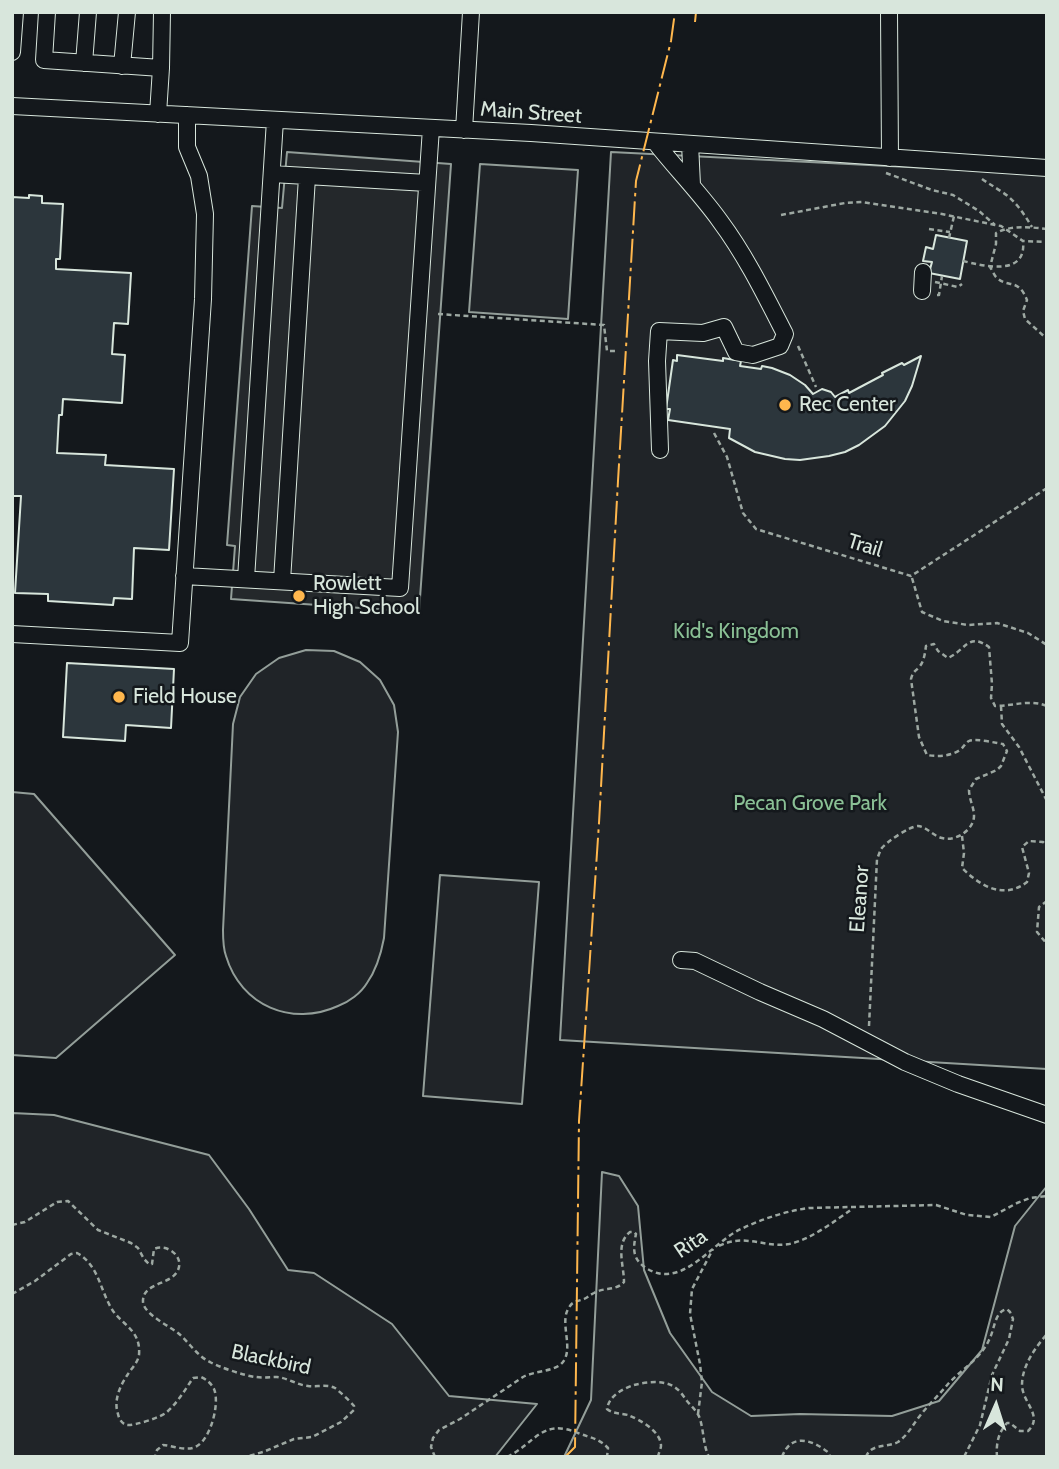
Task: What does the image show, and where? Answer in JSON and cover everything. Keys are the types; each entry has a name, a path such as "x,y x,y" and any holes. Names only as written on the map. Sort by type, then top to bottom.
{"street":[{"path":"12,49 15,12"},
{"path":"47,12 44,60 161,68"},
{"path":"84,63 88,12"},
{"path":"122,65 127,12"},
{"path":"158,114 162,12"},
{"path":"464,130 471,12"},
{"path":"890,12 890,158"},
{"name":"Main Street","path":"12,106 431,128 1047,168"},
{"path":"12,634 180,643 205,214 199,176 187,147 187,115"},
{"path":"246,579 275,120"},
{"path":"184,576 400,587 431,128"},
{"path":"654,142 719,220 752,270 785,334 780,346 753,355 736,352 724,327 703,333 659,331 657,361 660,450"},
{"path":"690,144 692,185"},
{"path":"272,174 427,183"},
{"path":"282,581 307,177"},
{"path":"681,960 695,961 823,1019 905,1062 1047,1115"}],"path":[{"path":"980,174 990,185 1013,201 1032,227"},
{"path":"781,215 862,202 1001,226 1023,242 1047,242"},
{"path":"949,237 954,216"},
{"path":"929,229 950,232"},
{"path":"1047,229 1005,229 996,233 990,267 1001,280 1019,286 1027,300 1023,311 1025,319 1047,339"},
{"path":"963,261 990,267 1011,265 1019,259 1024,250 1023,242"},
{"path":"922,281 958,287 962,284"},
{"path":"438,314 604,325 607,351 615,351"},
{"path":"798,346 816,387"},
{"name":"Trail","path":"714,433 727,457 743,513 756,529 911,576"},
{"path":"1047,488 911,576 922,612 943,621 968,625 997,623 1028,633 1047,645"},
{"path":"1047,706 1021,702 995,706 991,698 989,647 980,641 970,641 948,658 938,652 934,644 926,646 920,666 912,672 919,737 927,755 946,755 975,740 1003,744 1007,751 1001,766 976,779 968,790 974,821 961,834 964,853 962,868 974,879 994,889 1011,891 1027,882 1029,873 1022,847 1029,841 1042,842 1047,846"},
{"path":"1001,706 1002,724 1019,747 1047,801"},
{"name":"Eleanor","path":"868,1043 877,859 881,850 912,827 921,826 941,838 952,839 961,834"},
{"path":"1047,901 1039,907 1037,932 1047,944"},
{"name":"Rita","path":"435,1457 431,1447 439,1430 523,1377 555,1367 563,1361 567,1348 566,1312 569,1306 594,1293 620,1287 624,1282 623,1240 630,1232 636,1234 634,1255 647,1269 671,1273 696,1264 738,1230 795,1210 936,1206 982,1218 991,1217 1031,1198 1047,1196"},
{"name":"Blackbird","path":"12,1225 25,1222 57,1202 68,1201 98,1230 131,1242 149,1264 152,1264 154,1249 157,1247 170,1250 177,1257 180,1266 169,1280 150,1288 144,1298 143,1304 153,1316 183,1337 212,1364 254,1377 277,1377 307,1386 333,1388 354,1406 354,1410 341,1422 312,1437 294,1438 264,1452 245,1457"},
{"path":"709,1457 705,1450 698,1414 702,1382 690,1314 692,1289 714,1249 731,1240 790,1244 817,1233 854,1208"},
{"name":"Blackbird","path":"12,1294 35,1281 71,1254 77,1253 86,1258 114,1312 129,1326 138,1344 138,1358 126,1376 117,1399 116,1409 123,1423 130,1426 161,1417 185,1393 193,1378 201,1377 212,1385 216,1400 214,1415 202,1442 190,1449 163,1445 157,1450 155,1457"},
{"path":"866,1457 867,1452 874,1447 888,1446 907,1435 940,1392 982,1351 989,1340 998,1313 1007,1309 1013,1319 1009,1339 992,1375 980,1425 964,1457"},
{"path":"997,1457 999,1436 1007,1423 1024,1432 1028,1432 1034,1425 1034,1415 1025,1397 1022,1382 1029,1361 1047,1334"},
{"path":"658,1457 661,1446 659,1437 652,1429 628,1415 610,1412 607,1409 613,1396 621,1390 642,1383 667,1383 677,1389 698,1414"},
{"path":"507,1457 549,1429 563,1427 600,1440 608,1448 607,1457"},
{"path":"782,1457 785,1447 800,1440 822,1447 830,1457"}],"green space":[{"name":"Pecan Grove Park","path":"611,152 1047,174 1047,1069 560,1040"},
{"path":"480,164 578,170 568,319 469,312"},
{"path":"306,650 334,651 360,662 380,680 394,705 398,732 384,938 378,961 364,987 350,1000 321,1012 303,1014 270,1008 243,988 226,956 223,930 233,724 240,697 256,674 279,658"},
{"path":"12,792 34,794 175,955 56,1058 12,1055"},
{"path":"440,875 539,882 522,1104 423,1096"},
{"path":"12,1113 54,1115 209,1155 249,1209 288,1270 314,1273 392,1324 449,1396 537,1404 495,1457 12,1457"},
{"path":"602,1172 619,1176 638,1206 644,1270 670,1333 712,1392 751,1416 892,1416 939,1401 982,1350 1015,1226 1047,1186 1047,1457 564,1457 591,1400"}],"shaded area":[{"path":"287,152 451,164 419,612 231,599 235,546 227,545 252,206 282,208"}],"building":[{"path":"29,195 42,196 42,203 63,204 60,259 56,259 56,269 131,273 128,324 114,323 112,354 125,355 122,403 63,399 62,415 59,415 57,453 106,455 105,465 174,469 169,550 134,548 132,599 114,598 113,605 48,601 48,594 15,593 21,496 12,496 12,197 29,198"},
{"path":"936,235 967,241 960,279 929,273 932,262 923,261 926,247 933,249"},
{"name":"Rec Center","path":"677,355 723,361 723,358 741,361 740,366 772,368 790,375 813,394 822,389 831,392 835,397 848,390 849,393 883,375 882,373 921,356 905,401 885,426 845,452 800,460 755,452 729,438 730,429 668,420 670,409 666,409 673,360 677,361"},
{"name":"Field House","path":"67,663 174,669 171,728 126,725 125,741 63,737"}],"power":[{"path":"565,1457 575,1447 579,1121 636,181 671,41 675,12"},
{"path":"695,22 696,12"}],"place":[{"name":"Rec Center","path":"785,405"},
{"name":"Rowlett High School","path":"299,596"},
{"name":"Field House","path":"119,697"}],"park label":[{"name":"Kid's Kingdom","path":"736,632"}]}
